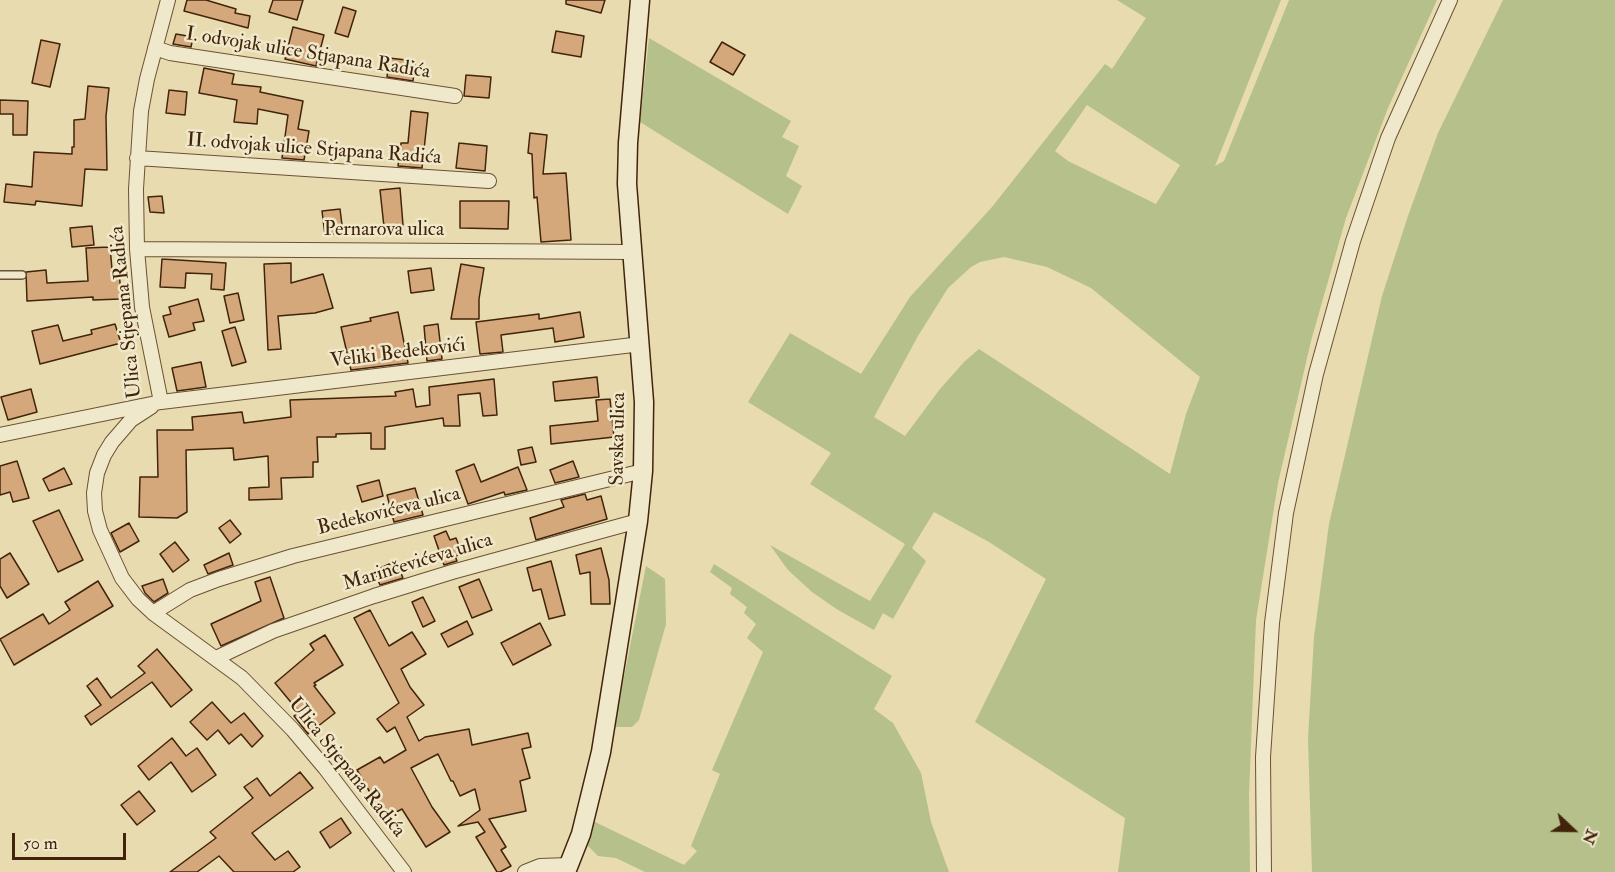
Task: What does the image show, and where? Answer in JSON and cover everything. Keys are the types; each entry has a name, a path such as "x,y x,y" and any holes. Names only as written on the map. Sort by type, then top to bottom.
{"street":[{"name":"Ulica Stjepana Radića","path":"168,0 141,111 137,158 137,249 142,307 161,402 131,420 112,442 97,473 94,494 95,512 110,554 122,578 138,599 153,613 242,678 309,747 404,872"},
{"name":"Savska ulica","path":"567,868 586,818 601,752 638,522 643,471 645,437 640,344 627,184 628,143 640,0"},
{"path":"1264,872 1263,757 1272,623 1286,513 1316,374 1353,241 1388,138 1450,0"},
{"name":"I. odvojak ulice Stjapana Radića","path":"155,48 170,53 455,96"},
{"name":"II. odvojak ulice Stjapana Radića","path":"137,158 489,181"},
{"name":"Pernarova ulica","path":"137,249 632,252"},
{"name":"Veliki Bedekovići","path":"0,435 161,402 640,344"},
{"name":"Bedekovićeva ulica","path":"153,613 190,590 293,556 643,471"},
{"name":"Marinčevićeva ulica","path":"216,658 273,631 374,596 638,522"},
{"path":"525,872 540,866 567,868"}],"lane":[{"path":"0,275 22,275"}],"green space":[{"path":"1117,0 1281,0 1215,166 1224,161 1289,0 1437,0 1388,108 1346,218 1311,341 1278,483 1256,620 1249,794 1250,872 1118,872 1125,818 975,722 1046,579 989,542 934,512 912,548 926,561 893,619 883,613 874,630 812,592 788,570 770,545 870,601 905,544 810,484 831,453 748,402 790,333 861,374 910,297 992,207 1105,64 1112,69 1146,18","holes":["1087,105 1180,165 1156,204 1068,161 1055,151","1004,257 1047,267 1091,288 1200,377 1186,414 1170,474 979,349 940,389 905,436 874,417 918,336 948,288 980,262"]},
{"path":"1503,0 1615,0 1615,872 1312,872 1308,739 1314,637 1329,524 1382,296 1408,216 1438,133"},
{"path":"649,38 791,121 782,137 799,146 786,176 802,186 788,214 640,122"},
{"path":"714,564 892,676 874,709 893,723 921,773 931,822 949,872 645,872 616,858 598,856 586,844 593,821 684,865 697,851 691,846 720,774 712,770 763,652 747,638 756,624 744,613 747,607 730,594 732,588 710,572"},
{"path":"646,566 665,579 666,624 639,720 632,727 614,727"}],"building":[{"path":"187,0 206,0 236,9 235,13 250,16 248,28 184,11"},
{"path":"273,0 303,0 297,20 269,12"},
{"path":"566,0 605,0 601,13 566,4"},
{"path":"343,7 356,11 348,37 335,33"},
{"path":"293,27 324,35 316,66 285,59"},
{"path":"556,31 584,36 581,57 552,52"},
{"path":"176,34 193,37 191,47 173,44"},
{"path":"41,40 60,44 50,87 32,83"},
{"path":"722,42 745,55 733,75 710,62"},
{"path":"389,58 415,61 413,81 387,77"},
{"path":"204,68 234,74 232,84 261,87 260,92 303,101 298,129 309,131 304,160 282,158 288,115 258,109 257,124 234,122 237,100 199,93"},
{"path":"466,75 491,77 489,98 464,96"},
{"path":"88,86 109,88 106,116 107,170 85,169 82,206 36,201 35,205 4,202 6,184 32,187 34,152 72,154 74,120 85,119"},
{"path":"169,90 187,92 185,115 166,113"},
{"path":"0,100 28,101 27,135 13,135 13,114 0,114"},
{"path":"411,111 428,113 422,168 398,166 401,143 408,143"},
{"path":"530,133 547,135 543,174 566,173 571,240 541,242 537,197 534,198 532,154 528,153"},
{"path":"459,143 487,146 485,171 456,168"},
{"path":"400,188 403,225 384,227 380,190"},
{"path":"162,196 164,213 150,212 148,197"},
{"path":"460,201 509,201 508,229 460,228"},
{"path":"340,209 343,233 325,235 322,211"},
{"path":"92,226 94,245 72,247 70,228"},
{"path":"110,247 112,269 119,268 121,299 93,300 93,297 27,301 26,272 46,270 47,283 88,281 86,248"},
{"path":"162,259 226,263 224,290 211,289 212,274 186,273 185,288 160,287"},
{"path":"291,263 291,283 323,274 333,308 315,313 278,316 281,349 268,350 264,264"},
{"path":"461,264 484,268 479,299 479,319 451,319"},
{"path":"431,268 434,290 411,293 408,271"},
{"path":"238,293 244,320 230,323 224,296"},
{"path":"198,299 204,321 193,323 195,330 169,337 163,316 171,314 169,307"},
{"path":"398,312 408,363 351,370 341,327 371,321 370,318"},
{"path":"580,312 584,337 555,342 553,328 501,335 503,352 480,354 476,322 539,314 539,319"},
{"path":"115,324 121,343 40,364 32,331 58,325 63,341 92,334 91,330"},
{"path":"438,324 442,359 427,361 424,326"},
{"path":"235,327 246,362 232,366 222,331"},
{"path":"201,362 206,387 177,391 172,368"},
{"path":"597,377 599,397 555,401 553,382"},
{"path":"494,379 497,415 483,416 480,393 458,395 460,426 444,426 443,418 385,427 385,449 371,449 371,433 317,437 318,462 313,462 313,477 281,478 282,499 249,500 249,488 269,487 268,456 234,460 233,448 186,450 187,512 177,518 139,517 140,477 158,477 157,430 193,430 192,417 242,412 244,423 291,417 290,400 396,396 395,392 413,389 416,407 430,405 429,387"},
{"path":"31,389 37,412 8,420 1,397"},
{"path":"610,399 614,437 551,444 550,426 598,421 596,400"},
{"path":"532,447 536,462 521,465 518,450"},
{"path":"17,461 29,498 13,502 10,492 0,495 0,466"},
{"path":"573,461 579,477 555,483 550,470"},
{"path":"474,464 481,482 518,467 527,490 505,495 504,492 468,504 456,471"},
{"path":"64,468 72,484 49,491 43,479"},
{"path":"379,480 383,496 362,502 357,486"},
{"path":"415,488 423,515 394,522 387,495"},
{"path":"585,494 587,500 601,496 607,519 536,540 530,518 564,507 561,500"},
{"path":"59,510 83,560 58,572 33,521"},
{"path":"230,520 241,534 230,543 219,528"},
{"path":"129,523 139,541 120,552 111,533"},
{"path":"446,531 450,540 456,538 462,554 455,556 457,561 444,565 434,536"},
{"path":"175,542 189,560 173,572 160,554"},
{"path":"601,548 609,580 610,604 591,604 590,572 580,574 576,555"},
{"path":"10,553 29,584 7,598 0,586 0,559"},
{"path":"229,553 233,565 208,574 204,565"},
{"path":"396,561 403,578 380,585 374,571"},
{"path":"551,561 565,615 549,619 541,589 533,591 527,568"},
{"path":"270,577 284,618 221,646 211,624 261,601 255,582"},
{"path":"163,579 168,593 154,602 142,586"},
{"path":"479,579 492,610 472,618 459,587"},
{"path":"98,581 113,606 14,665 0,639 43,614 49,624 70,610 65,602"},
{"path":"423,597 435,621 423,627 412,602"},
{"path":"370,610 389,646 412,632 426,654 401,669 410,687 424,705 407,717 419,741 425,737 469,729 472,745 528,733 531,747 522,749 530,778 520,781 526,811 489,819 506,847 501,850 511,866 500,872 497,872 476,837 485,832 478,822 458,826 480,810 475,789 460,796 438,754 411,768 432,807 450,832 426,847 402,809 381,820 371,803 375,801 357,770 380,757 384,763 406,750 395,727 387,732 377,719 399,703 354,618"},
{"path":"467,621 473,634 448,647 441,634"},
{"path":"540,623 551,645 513,665 501,643"},
{"path":"325,635 343,665 314,683 316,685 314,686 335,713 308,734 294,716 299,712 275,683 314,650 310,644"},
{"path":"157,649 192,690 171,707 152,682 91,725 85,716 101,705 87,686 97,678 111,698 145,673 138,666"},
{"path":"212,702 231,723 244,713 263,736 252,747 241,734 229,744 218,730 207,740 190,722"},
{"path":"172,738 186,756 197,748 216,775 192,792 171,762 149,780 138,766"},
{"path":"300,772 313,788 252,833 275,860 288,851 300,867 293,872 234,872 219,856 197,872 170,872 216,838 210,832 253,798 244,787 257,778 270,796"},
{"path":"139,791 155,811 137,825 121,805"},
{"path":"341,818 351,833 330,848 320,832"}]}
